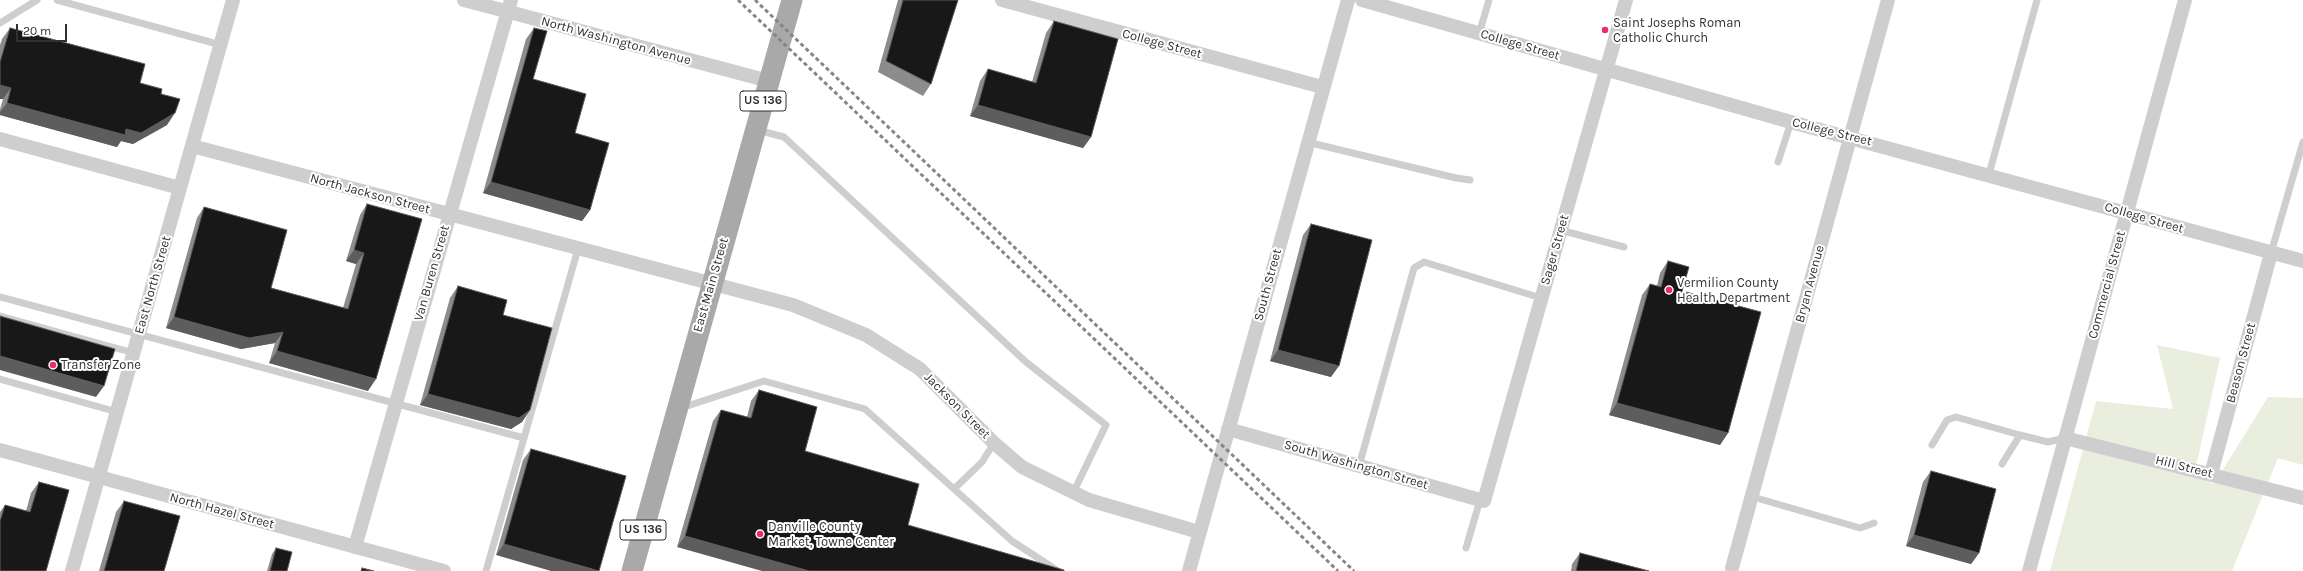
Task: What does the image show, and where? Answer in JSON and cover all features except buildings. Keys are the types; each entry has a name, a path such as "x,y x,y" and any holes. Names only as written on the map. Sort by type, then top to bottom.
{"main road":[{"name":"East Main Street","path":"632,571 792,0"}],"street":[{"name":"East North Street","path":"72,571 234,0"},
{"name":"North Washington Avenue","path":"464,0 509,6 769,81"},
{"name":"College Street","path":"1002,0 1322,87"},
{"name":"South Street","path":"1190,571 1199,532 1322,87 1348,0"},
{"name":"College Street","path":"1362,0 1791,122 1989,174 2303,261"},
{"name":"Sager Street","path":"1482,500 1626,0"},
{"name":"Bryan Avenue","path":"1732,570 1888,0"},
{"name":"Commercial Street","path":"2029,571 2185,0"},
{"name":"Van Buren Street","path":"356,547 448,215 509,6"},
{"path":"0,139 180,188"},
{"name":"North Jackson Street","path":"192,146 711,285"},
{"name":"Beason Street","path":"2211,474 2271,253"},
{"name":"Jackson Street","path":"711,285 793,305 866,335 920,370 994,443 1022,467 1089,500 1199,532"},
{"name":"South Washington Street","path":"1228,429 1482,500"},
{"name":"Hill Street","path":"2065,438 2303,498"},
{"name":"North Hazel Street","path":"0,450 444,571"}],"lane":[{"path":"0,23 37,0"},
{"path":"57,0 221,45"},
{"path":"1479,34 1488,0"},
{"path":"1989,174 2037,0"},
{"path":"1778,162 1791,122"},
{"path":"755,129 784,137 1026,362 1106,425 1073,493"},
{"path":"1307,142 1456,178 1470,180"},
{"path":"2271,253 2303,142"},
{"path":"1560,230 1624,247"},
{"path":"486,571 578,249"},
{"path":"1360,466 1414,268 1424,262 1541,298"},
{"path":"0,298 524,438"},
{"path":"0,316 134,353"},
{"path":"0,380 117,412"},
{"path":"677,409 764,381 865,409 1012,541 1058,571"},
{"path":"1932,445 1947,420 1956,417 2048,442 2065,438"},
{"path":"2002,464 2020,435"},
{"path":"954,489 982,462 994,443"},
{"path":"1752,497 1860,528 1874,523"},
{"path":"1466,548 1482,500"}],"green space":[{"path":"2157,345 2220,358 2194,476 2214,484 2268,397 2303,398 2303,465 2278,458 2232,571 2050,571 2096,401 2173,409"}],"railway":[{"path":"738,0 1338,571"},
{"path":"755,0 1354,571"}],"place":[{"name":"Saint Josephs Roman Catholic Church","path":"1605,30"},
{"name":"Vermilion County Health Department","path":"1669,290"},
{"name":"Transfer Zone","path":"53,365"},
{"name":"Danville County Market, Towne Center","path":"760,534"}]}
